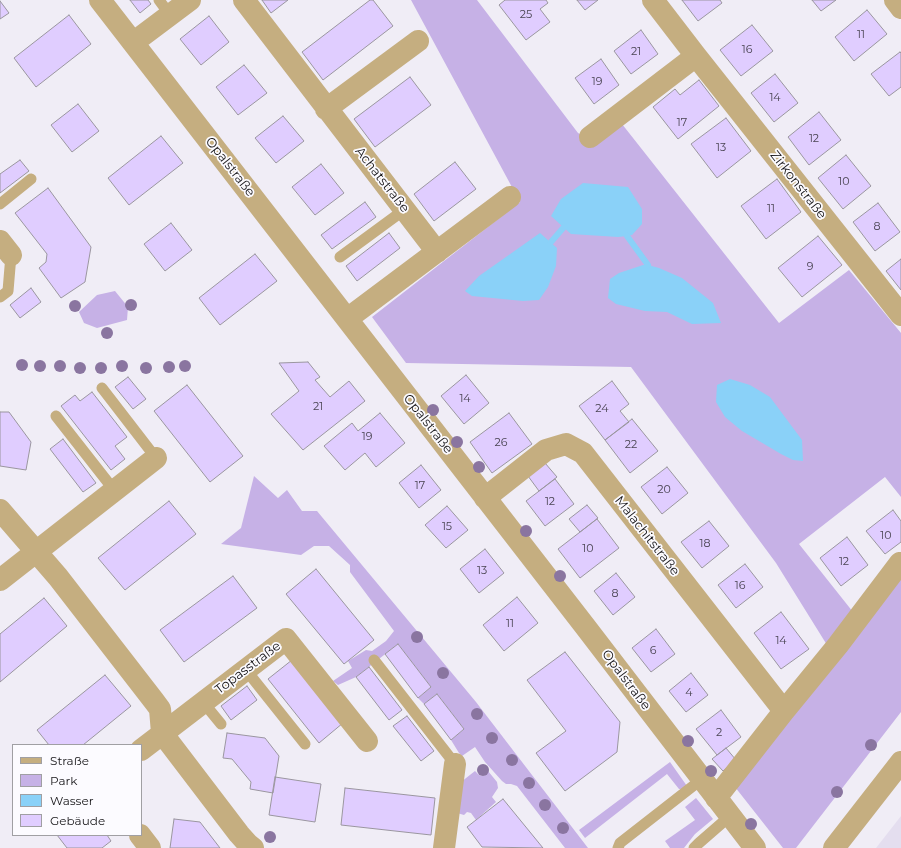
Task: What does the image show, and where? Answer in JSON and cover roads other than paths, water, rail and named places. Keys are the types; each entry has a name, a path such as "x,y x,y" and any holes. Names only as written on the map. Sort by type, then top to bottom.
{"street":[{"name":"Opalstraße","path":"100,0 134,42 755,848"},
{"path":"134,42 165,7 190,0"},
{"name":"Achatstraße","path":"244,0 437,252"},
{"name":"Zirkonstraße","path":"653,0 901,315"},
{"path":"894,0 901,8"},
{"path":"326,109 418,40"},
{"path":"590,137 696,56"},
{"path":"347,319 510,197"},
{"name":"Malachitstraße","path":"485,498 546,450 566,444 583,453 784,711"},
{"path":"0,580 156,458"},
{"path":"0,510 36,551 160,708 162,733 176,754 250,847"},
{"path":"716,798 838,645 900,563"},
{"name":"Topasstraße","path":"142,749 286,638 367,741"},
{"path":"834,848 901,762"},
{"path":"444,848 455,764"},
{"path":"141,836 150,848"}],"lane":[{"path":"0,204 31,180"},
{"path":"340,257 404,210"},
{"path":"0,298 8,291 6,248"},
{"path":"102,388 156,458"},
{"path":"56,416 114,490"},
{"path":"374,660 455,764"},
{"path":"246,670 305,744"},
{"path":"203,702 221,724"},
{"path":"618,848 620,843 702,779"},
{"path":"694,848 730,816"}],"water":[{"path":"583,183 628,187 642,209 642,224 632,235 627,236 618,237 571,234 551,216 561,199"},
{"path":"540,233 557,248 556,266 548,287 539,300 523,301 472,296 465,291 479,276"},
{"path":"643,265 659,268 682,278 713,303 721,323 692,324 667,312 645,311 616,304 608,298 610,279 619,273"},
{"path":"730,379 750,385 770,397 802,440 803,461 793,460 781,454 742,431 725,417 716,402 717,385"}],"waterway":[{"path":"551,242 564,227"},
{"path":"627,236 648,265"}]}
